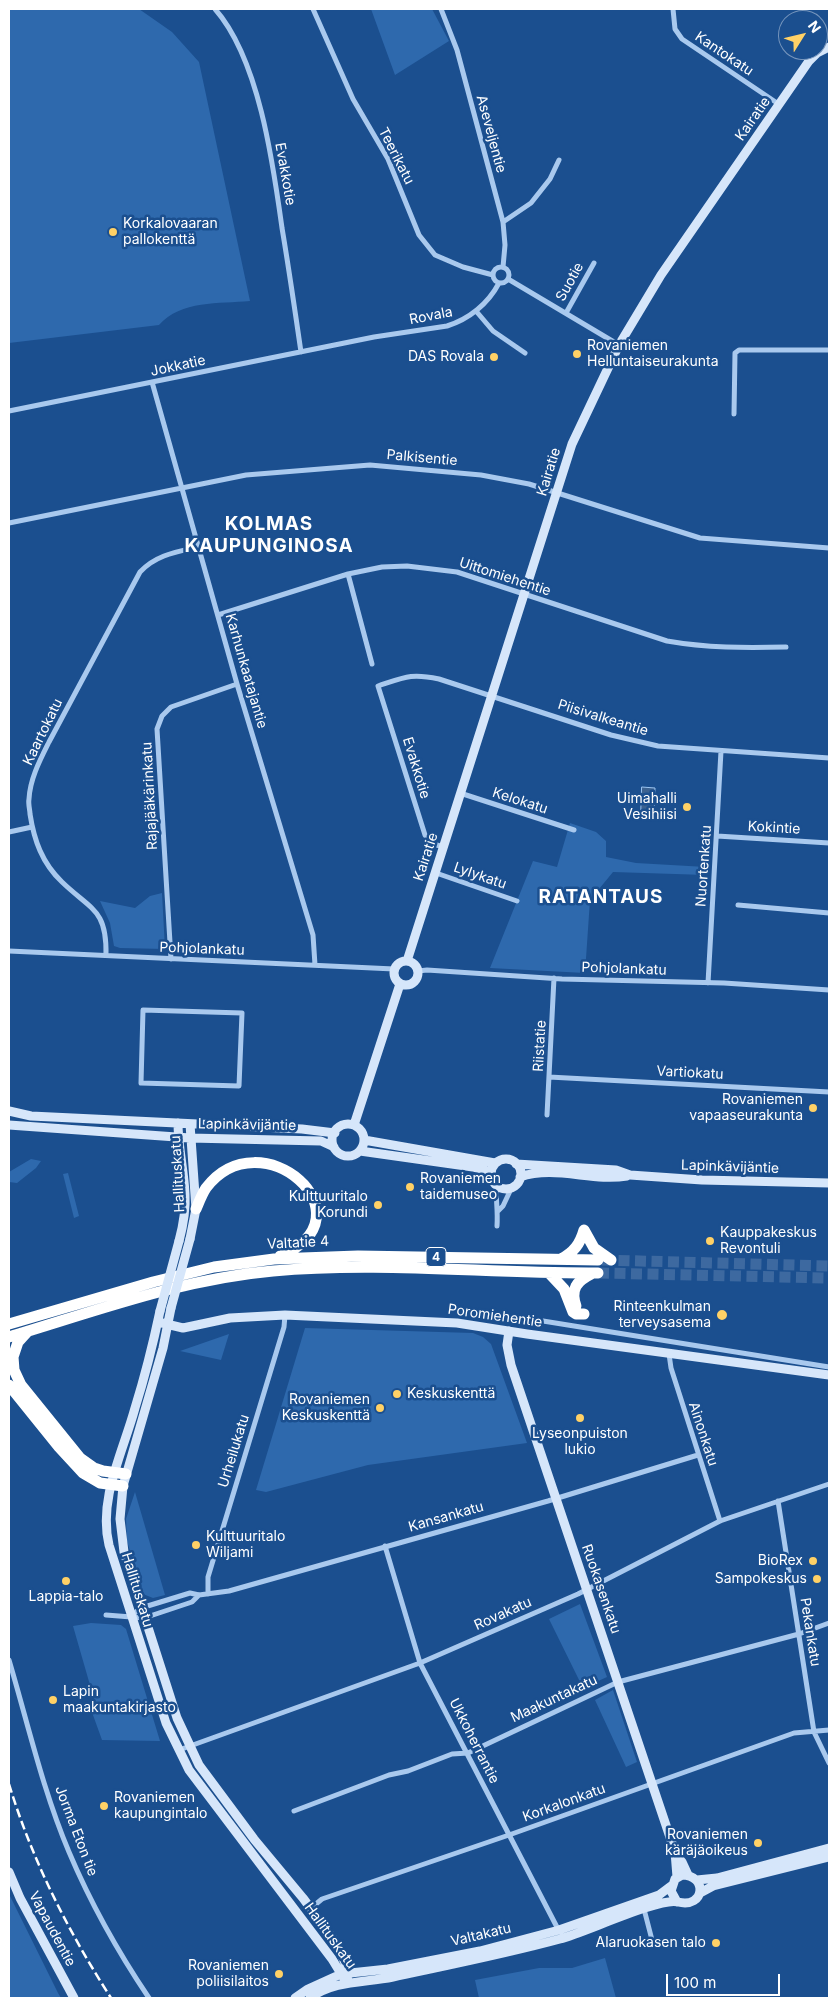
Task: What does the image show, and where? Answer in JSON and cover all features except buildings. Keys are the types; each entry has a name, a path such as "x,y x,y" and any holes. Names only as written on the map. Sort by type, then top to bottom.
{"highway":[{"path":"196,1209 210,1184 218,1176 238,1166 266,1163 278,1166 295,1176 303,1183 314,1202 316,1222 309,1238 301,1246 274,1259"},
{"path":"560,1259 571,1254 581,1240 584,1230 594,1248 611,1260"},
{"name":"Valtatie 4","path":"9,1324 153,1282 214,1267 274,1259 358,1256 598,1260"},
{"name":"Valtatie 4","path":"9,1337 188,1284 273,1271 334,1267 595,1273 578,1282 574,1290 577,1308 584,1314 581,1315 573,1312 564,1289 549,1273"},
{"path":"9,1320 22,1320"},
{"path":"28,1331 18,1342 14,1352 12,1363 17,1378 80,1458 94,1468 120,1473"},
{"path":"9,1385 76,1466 90,1478 100,1483 117,1485"}],"main road":[{"name":"Kairatie","path":"407,961 572,444 619,345 661,276 812,57 817,52 829,47"},
{"path":"407,961 414,964 418,971 417,979 411,984 400,984 395,979 394,969 399,963 407,961"},
{"path":"354,1125 400,984"},
{"name":"Lapinkävijäntie","path":"9,1111 31,1116 335,1132"},
{"name":"Hallituskatu","path":"178,1123 185,1209 179,1241 117,1485 107,1509 107,1535 166,1723 179,1750 195,1779 305,1925 346,1976"},
{"name":"Hallituskatu","path":"120,1473 163,1348 171,1308 190,1239 196,1209 190,1124"},
{"name":"Lapinkävijäntie","path":"9,1125 190,1138 321,1140 334,1147"},
{"path":"360,1151 364,1140 361,1131 354,1125 343,1125 335,1132 334,1147 339,1153 346,1156 351,1156 360,1151 473,1167 491,1172"},
{"path":"364,1140 495,1163 507,1159 516,1164 520,1170 520,1178 517,1184 511,1188 503,1189 496,1186 491,1172 495,1163"},
{"name":"Lapinkävijäntie","path":"516,1164 616,1170 630,1175 702,1180 829,1183"},
{"name":"Lapinkävijäntie","path":"520,1178 532,1173 558,1173 616,1178 630,1175"},
{"name":"Poromiehentie","path":"157,1322 183,1328 230,1318 285,1315 457,1323 829,1375"},
{"name":"Ruokasenkatu","path":"508,1331 507,1346 511,1365 539,1443 555,1498 676,1854 677,1877"},
{"name":"Hallituskatu","path":"117,1485 122,1541 144,1618 177,1718 190,1746 199,1765 338,1946 346,1976"},
{"path":"246,1828 241,1839 254,1839"},
{"path":"829,1848 716,1878 697,1880 688,1875 677,1877 671,1886 671,1891 677,1902 689,1904 713,1886 829,1857"},
{"name":"Ruokasenkatu","path":"676,1854 688,1875"},
{"name":"Vapaudentie","path":"9,1872 20,1898 74,1998"},
{"path":"697,1880 700,1894"},
{"name":"Valtakatu","path":"560,1935 659,1895 671,1886"},
{"name":"Valtakatu","path":"295,1998 321,1982 560,1935 668,1901 677,1902"},
{"path":"305,1925 310,1909"},
{"name":"Valtakatu","path":"310,1998 346,1976"}],"street":[{"name":"Evakkotie","path":"215,9 238,43 250,74 272,156 301,352"},
{"name":"Teerikatu","path":"313,9 353,99 388,159 419,235 435,255 463,267 493,275"},
{"name":"Aseveljentie","path":"441,9 457,50 503,222 504,267"},
{"name":"Kantokatu","path":"673,9 675,29 682,39 780,105"},
{"path":"503,222 531,203 550,179 559,160"},
{"name":"Suotie","path":"566,313 594,262"},
{"path":"504,267 509,272 508,279 505,282 499,283 493,275 496,268 504,267"},
{"path":"508,279 619,345"},
{"name":"Rovala","path":"351,342 447,326 458,322 476,311 499,283"},
{"path":"476,311 492,331 525,353"},
{"name":"Jokkatie","path":"9,411 351,342"},
{"path":"734,414 735,353 739,350 829,350"},
{"name":"Karhunkaatajantie","path":"152,382 237,684 311,926 315,949 315,965"},
{"name":"Palkisentie","path":"9,523 246,476 370,465 481,475 528,484 700,538 829,548"},
{"name":"Kaartokatu","path":"106,955 105,930 100,917 49,867 38,848 28,800 36,768 140,572 147,564 159,556 198,547"},
{"name":"Uittomiehentie","path":"218,614 348,574 382,567 434,569 457,572 668,641 729,648 786,647"},
{"path":"348,574 372,664"},
{"name":"Piisivalkeantie","path":"378,686 417,675 438,679 629,739 658,746 829,758"},
{"name":"Rajajääkärinkatu","path":"171,959 157,729 162,716 171,706 237,684"},
{"name":"Evakkotie","path":"378,686 425,835 433,844 444,847"},
{"name":"Nuortenkatu","path":"708,983 722,751"},
{"name":"Kelokatu","path":"460,793 574,830"},
{"path":"9,832 32,826"},
{"name":"Kokintie","path":"717,836 829,843"},
{"name":"Lylykatu","path":"436,872 516,901"},
{"path":"738,905 829,912"},
{"name":"Pohjolankatu","path":"9,951 394,969"},
{"name":"Pohjolankatu","path":"418,971 829,990"},
{"name":"Riistatie","path":"547,1115 554,978"},
{"path":"143,1010 242,1014 239,1086 141,1083 143,1010"},
{"name":"Vartiokatu","path":"549,1077 829,1092"},
{"path":"496,1186 497,1226"},
{"path":"498,1211 503,1206 511,1188"},
{"name":"Urheilukatu","path":"208,1594 208,1577 284,1327 285,1315"},
{"name":"Poromiehentie","path":"543,1321 829,1367"},
{"name":"Ainonkatu","path":"669,1354 671,1368 720,1521"},
{"name":"Kansankatu","path":"131,1616 141,1608 190,1593 199,1595 229,1591 698,1456"},
{"name":"Rovakatu","path":"179,1750 420,1663 587,1589 720,1521 829,1484"},
{"name":"Pekankatu","path":"778,1501 814,1732 829,1763"},
{"name":"Ukkoherrantie","path":"385,1546 420,1663 560,1935"},
{"name":"Kansankatu","path":"106,1615 144,1618 192,1602 199,1595"},
{"name":"Maakuntakatu","path":"294,1811 389,1775 408,1771 452,1754 468,1753 618,1682 799,1634 829,1623"},
{"name":"Jorma Eton tie","path":"9,1660 50,1796 69,1851 98,1914 126,1964 149,1998"},
{"name":"Korkalonkatu","path":"310,1909 322,1899 509,1835 794,1733 829,1730"},
{"path":"644,1909 652,1940"}],"shaded area":[{"path":"9,9 139,9 172,32 199,62 250,301 213,303 189,307 168,317 159,325 9,343"},
{"path":"371,9 432,9 449,41 395,75"},
{"path":"642,787 655,788 654,816 641,816"},
{"path":"570,823 596,832 606,841 606,857 636,863 706,867 706,875 613,872 590,900 585,973 490,968 533,861 557,867"},
{"path":"162,893 165,949 120,948 114,946 110,923 100,901 135,908 150,896"},
{"path":"31,1159 41,1161 36,1168 17,1183 9,1182 9,1172"},
{"path":"68,1173 79,1216 74,1218 63,1174"},
{"name":"Keskuskenttä","path":"305,1328 473,1333 483,1337 491,1344 527,1443 368,1465 266,1492 256,1490"},
{"path":"229,1334 221,1360 180,1351"},
{"path":"135,1492 165,1595 153,1598 143,1594 127,1541 126,1519"},
{"path":"580,1604 607,1677 583,1688 549,1619"},
{"path":"91,1623 121,1625 126,1629 160,1741 102,1740 89,1704 94,1699 73,1626"},
{"path":"613,1690 637,1762 626,1767 595,1700"},
{"path":"9,1894 58,1993 61,1998 9,1998"},
{"path":"605,1958 616,1998 479,1998 475,1980 539,1968 572,1968"}],"tunnel":[{"path":"602,1260 829,1266"},
{"path":"598,1273 829,1278"}],"railway":[{"path":"9,1784 18,1812 52,1894 80,1947 111,1998"}],"place":[{"name":"Korkalovaaran pallokenttä","path":"113,232"},
{"name":"Rovaniemen Helluntaiseurakunta","path":"577,354"},
{"name":"DAS Rovala","path":"494,357"},
{"name":"Uimahalli Vesihiisi","path":"687,807"},
{"name":"Rovaniemen vapaaseurakunta","path":"813,1108"},
{"name":"Rovaniemen taidemuseo","path":"410,1187"},
{"name":"Kulttuuritalo Korundi","path":"378,1205"},
{"name":"Kauppakeskus Revontuli","path":"710,1241"},
{"name":"Rinteenkulman terveysasema","path":"722,1315"},
{"name":"Keskuskenttä","path":"397,1394"},
{"name":"Rovaniemen Keskuskenttä","path":"380,1408"},
{"name":"Lyseonpuiston lukio","path":"580,1418"},
{"name":"Kulttuuritalo Wiljami","path":"196,1545"},
{"name":"BioRex","path":"813,1561"},
{"name":"Sampokeskus","path":"817,1579"},
{"name":"Lappia-talo","path":"66,1581"},
{"name":"Lapin maakuntakirjasto","path":"53,1700"},
{"name":"Rovaniemen kaupungintalo","path":"104,1806"},
{"name":"Rovaniemen käräjäoikeus","path":"758,1843"},
{"name":"Alaruokasen talo","path":"716,1943"},
{"name":"Rovaniemen poliisilaitos","path":"279,1974"}],"district":[{"name":"KOLMAS KAUPUNGINOSA","path":"269,535"},
{"name":"RATANTAUS","path":"601,897"}]}
